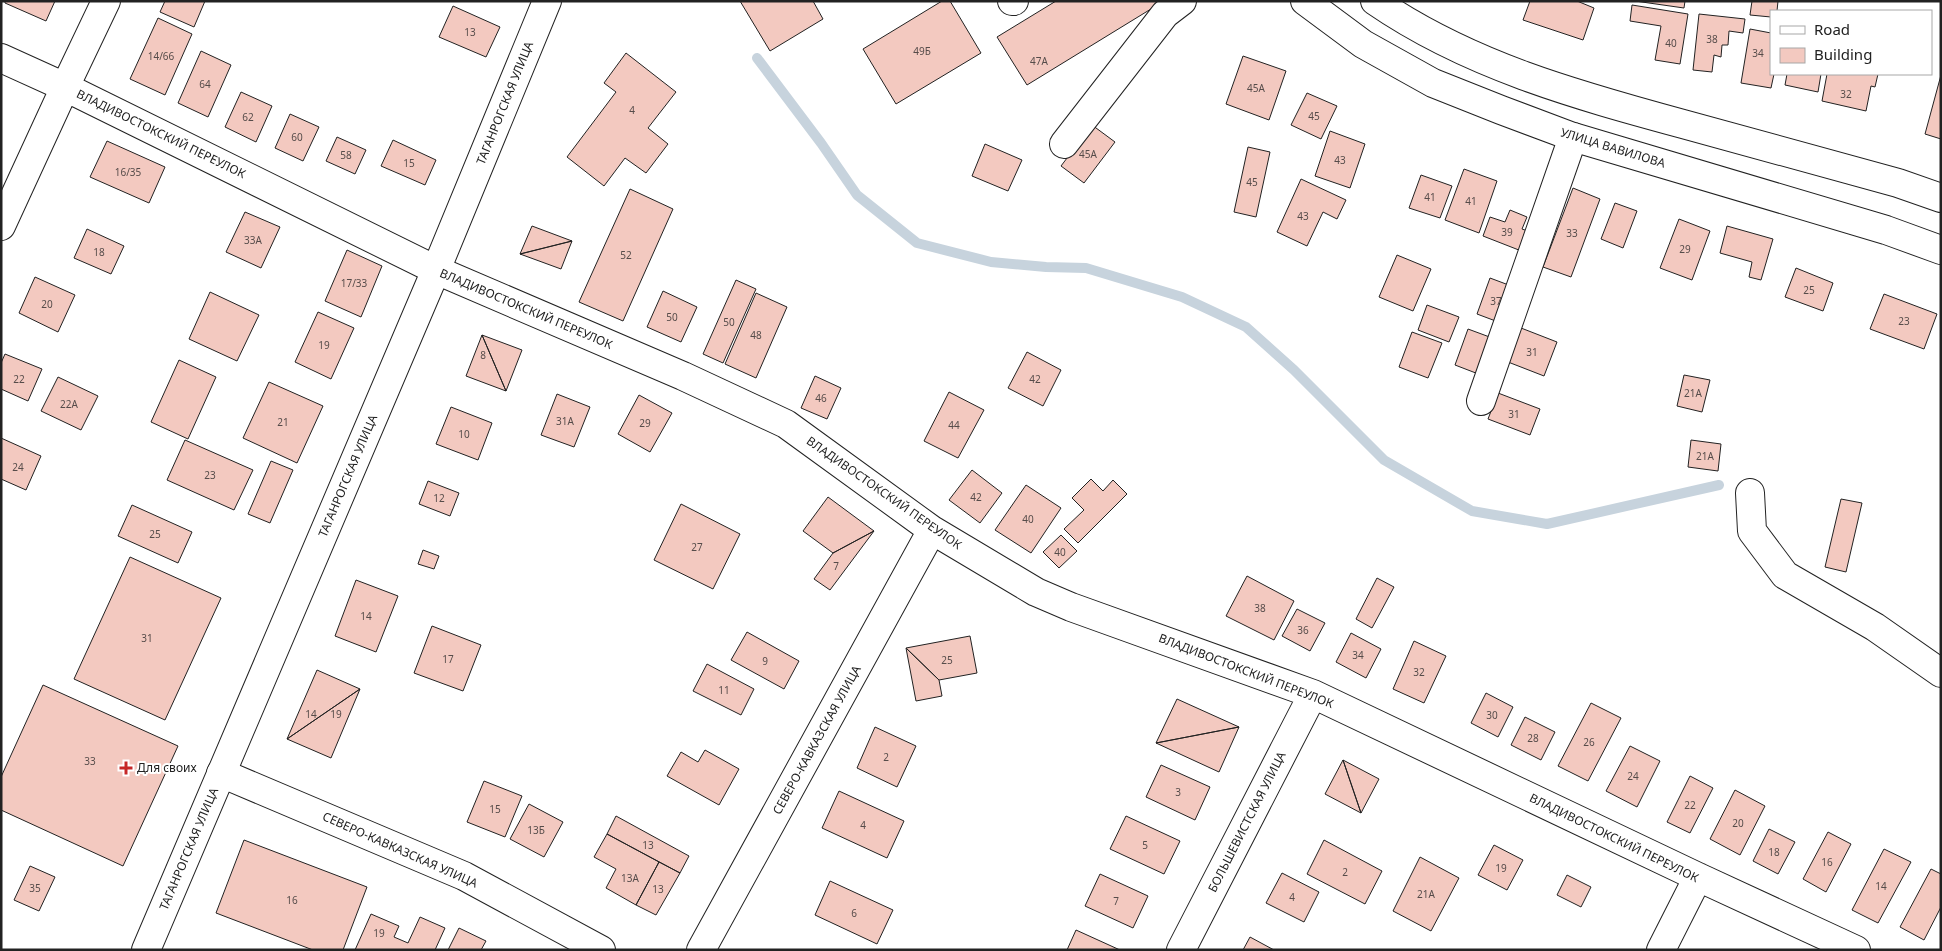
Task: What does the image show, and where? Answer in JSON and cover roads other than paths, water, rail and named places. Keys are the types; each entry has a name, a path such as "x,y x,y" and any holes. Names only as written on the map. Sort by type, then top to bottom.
{"street":[{"path":"1,226 106,1"},
{"name":"ТАГАНРОГСКАЯ УЛИЦА","path":"146,950 436,270 546,1"},
{"path":"1064,144 1165,14 1182,1"},
{"name":"УЛИЦА ВАВИЛОВА","path":"1305,1 1363,44 1433,83 1573,137 1886,230 1941,250"},
{"path":"1387,4 1448,44 1511,72 1585,98 1898,183 1941,198"},
{"name":"ВЛАДИВОСТОКСКИЙ ПЕРЕУЛОК","path":"1,58 65,87 436,270 683,376 786,424 932,530 1036,592 1071,607 1313,694 1856,950"},
{"path":"1481,401 1573,137"},
{"path":"1750,492 1752,531 1785,575 1875,627 1941,673"},
{"name":"СЕВЕРО-КАВКАЗСКАЯ УЛИЦА","path":"701,950 932,530"},
{"name":"БОЛЬШЕВИСТСКАЯ УЛИЦА","path":"1181,950 1313,694"},
{"name":"СЕВЕРО-КАВКАЗСКАЯ УЛИЦА","path":"221,773 464,876 601,950"},
{"path":"1661,950 1698,877"}],"waterway":[{"path":"757,58 821,143 857,195 917,243 991,262 1046,267 1086,268 1182,297 1246,327 1294,370 1384,460 1472,511 1547,524 1719,485"}],"place":[{"name":"Для своих","path":"126,768"}]}
